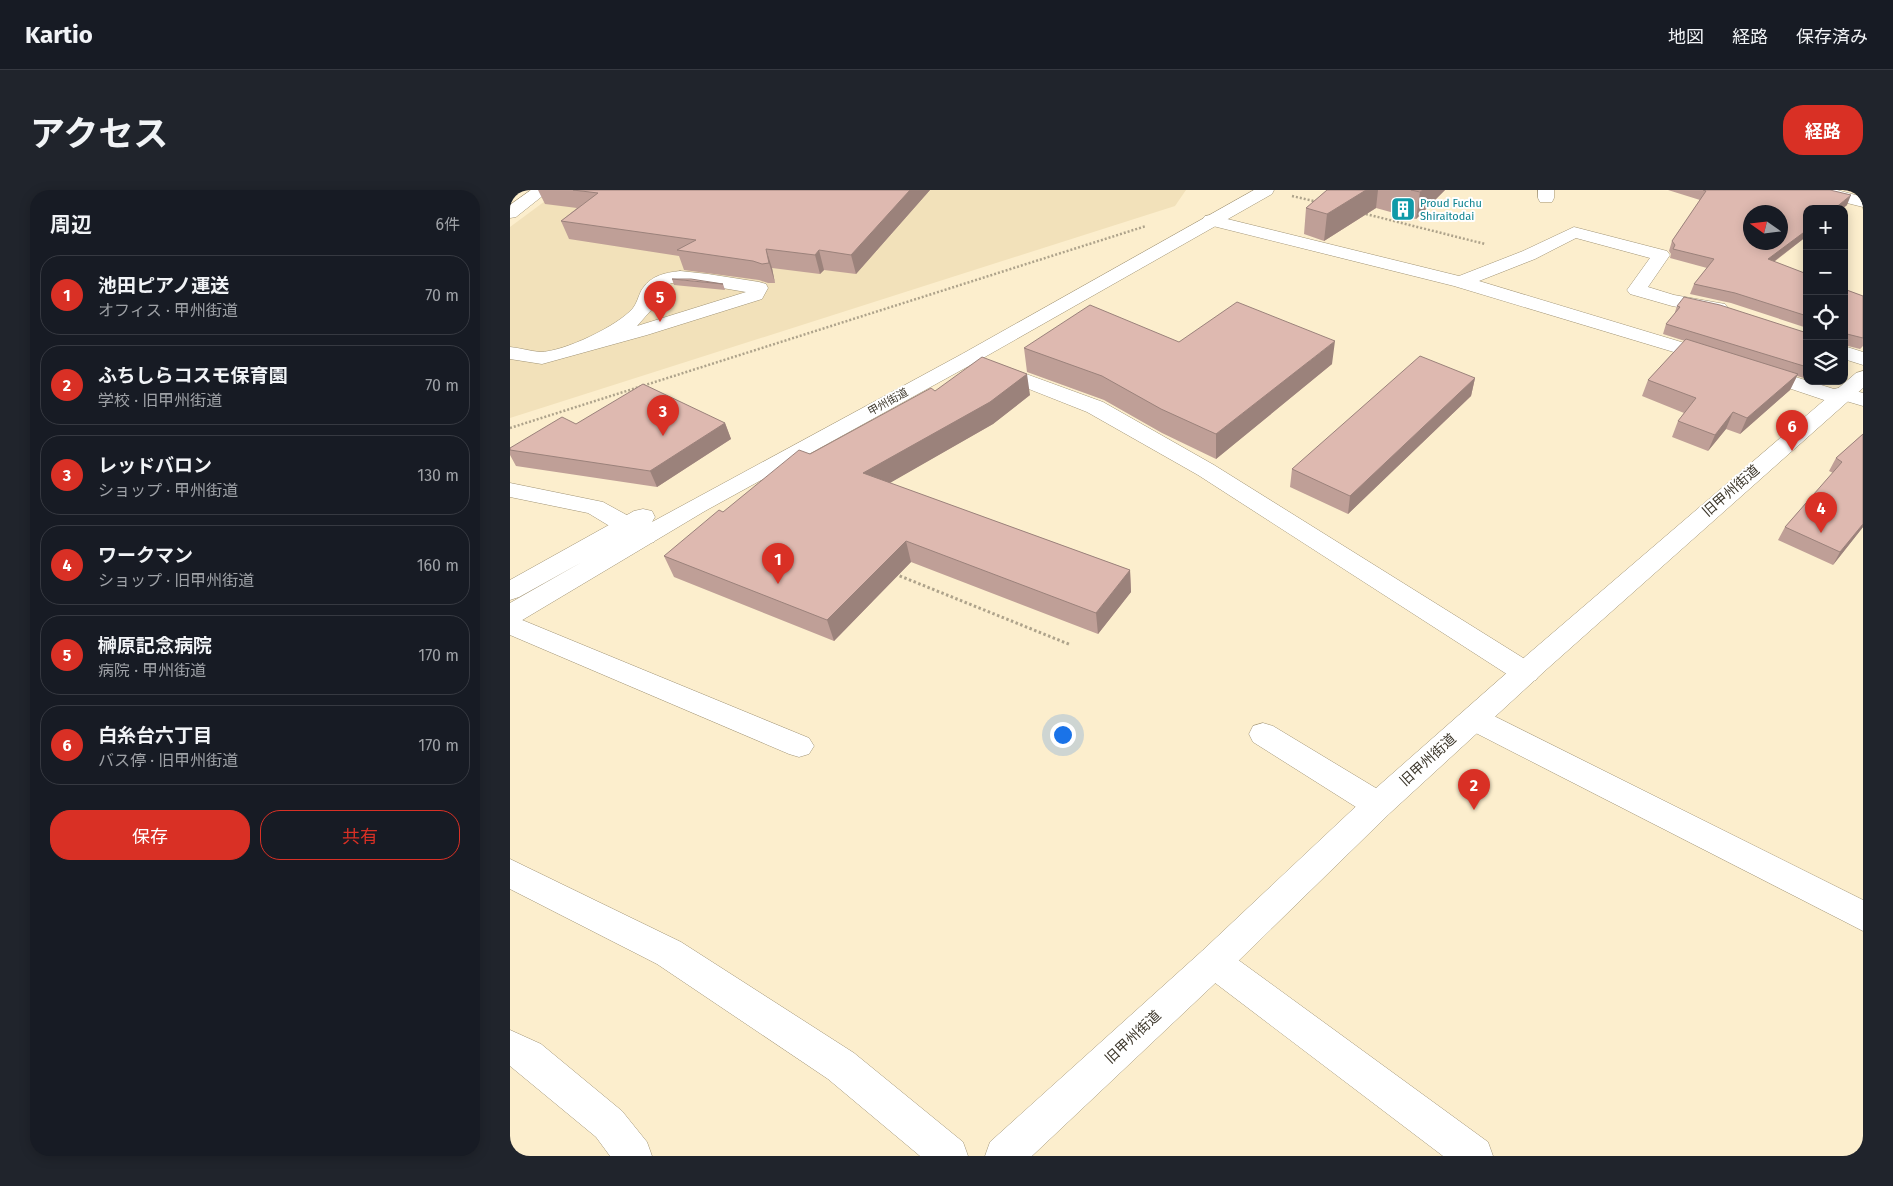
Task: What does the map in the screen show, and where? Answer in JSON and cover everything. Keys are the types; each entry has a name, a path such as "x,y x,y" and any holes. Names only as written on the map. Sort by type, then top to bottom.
{"main road":[{"path":"510,213 542,190"},
{"name":"甲州街道","path":"510,591 636,531 697,506 969,358 1203,217 1235,190"},
{"name":"甲州街道","path":"510,615 636,531 1203,217 1266,190"},
{"path":"1818,190 1863,202"},
{"path":"1203,217 1461,282 1734,363 1851,392"},
{"path":"1461,282 1529,255 1574,232 1661,255 1637,290 1739,314"},
{"path":"510,353 542,358 585,347 684,318 755,295 759,288 675,277 661,280 649,294 649,301 655,310 670,316 684,318"},
{"path":"585,347 626,324 640,313 649,301"},
{"path":"1848,353 1863,359"},
{"path":"969,358 1095,407 1206,470 1526,673"},
{"name":"旧甲州街道","path":"1004,1156 1214,962 1378,805 1526,673 1851,392"},
{"path":"510,490 595,506 636,531"},
{"path":"510,624 799,746"},
{"path":"1474,719 1802,883 1863,916"},
{"path":"1263,734 1378,805"},
{"path":"510,873 669,953 841,1066 949,1156"},
{"path":"1214,962 1474,1156"},
{"path":"510,1047 528,1056 609,1124 633,1156"}],"path":[{"path":"1284,194 1322,203"},
{"path":"1360,212 1529,255"},
{"path":"510,428 1178,216 1203,217"},
{"path":"886,570 1071,645"}],"shaded area":[{"path":"560,190 1186,190 1175,206 510,418 510,227"}],"building":[{"path":"573,190 910,190 851,255 819,250 815,255 766,249 769,263 762,264 677,250 696,240 561,221 598,193"},
{"path":"1327,190 1366,190 1327,214 1306,208"},
{"path":"1703,190 1830,190 1851,195 1839,205 1803,205 1803,233 1788,244 1788,205 1743,205 1743,250 1780,250 1768,259 1803,272 1803,315 1735,293 1694,284 1714,259 1673,249 1675,245 1672,241 1706,191"},
{"path":"672,279 691,279 723,284"},
{"path":"1848,290 1863,296 1863,338 1848,334"},
{"path":"1684,297 1720,305 1803,332 1803,366 1666,324 1680,307 1677,306"},
{"path":"1237,302 1335,341 1216,434 1161,409 1102,376 1024,348 1090,305 1179,342"},
{"path":"1686,339 1798,374 1747,418 1733,412 1715,435 1678,421 1696,398 1648,380"},
{"path":"1420,356 1475,378 1350,496 1292,469"},
{"path":"982,357 1027,374 990,402 863,473 1130,570 1096,613 906,541 827,620 664,556 719,510 723,512 799,450 810,454 931,388 935,391"},
{"path":"643,384 725,423 650,471 510,450 510,448 562,417 576,424"},
{"path":"1863,434 1863,524 1840,552 1785,527 1842,462 1836,458"}],"place":[{"name":"Proud Fuchu Shiraitodai","path":"1403,209"},
{"name":"榊原記念病院","path":"660,322"},
{"name":"レッドバロン","path":"663,436"},
{"name":"白糸台六丁目","path":"1792,451"},
{"name":"ワークマン","path":"1821,533"},
{"name":"池田ピアノ運送","path":"778,584"},
{"name":"ふちしらコスモ保育園","path":"1474,810"}]}
